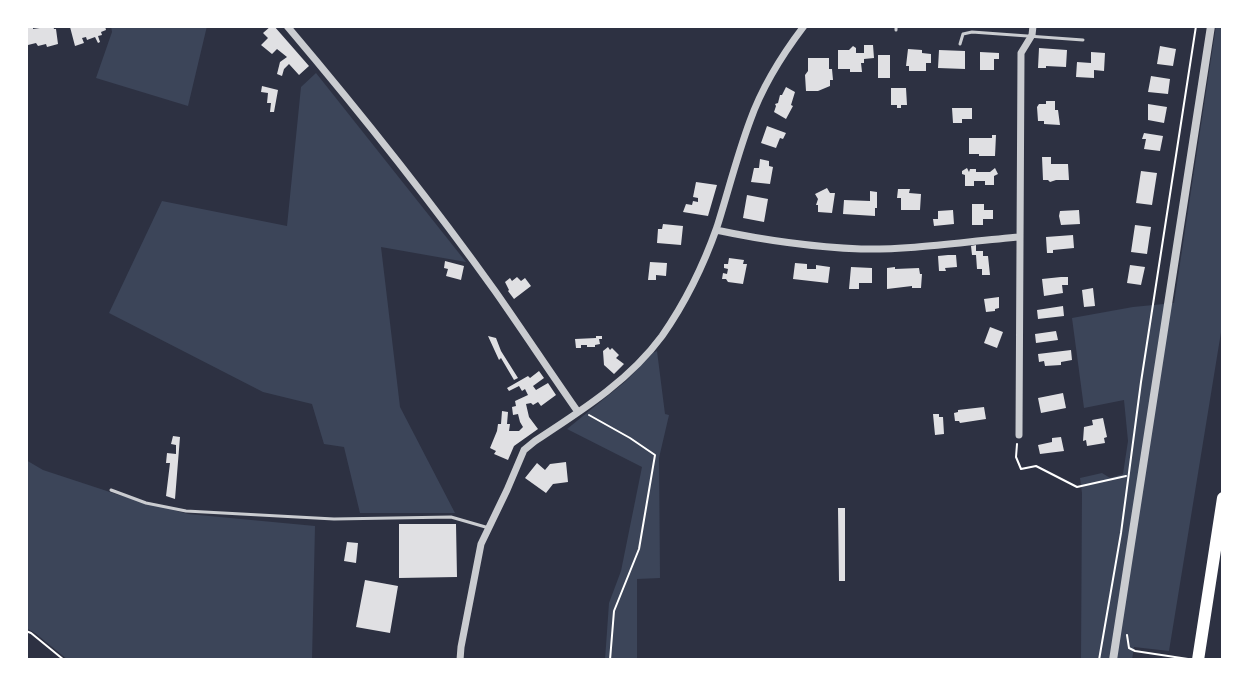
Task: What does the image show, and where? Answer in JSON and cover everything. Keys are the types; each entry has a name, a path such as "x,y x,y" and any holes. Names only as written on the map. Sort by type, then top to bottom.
{"highway":[{"path":"1196,660 1223,498"}],"street":[{"path":"287,26 414,184 581,410"},
{"path":"460,660 481,544 524,450 614,387 661,337 698,272 716,230 750,119 785,50 804,26"},
{"path":"1113,660 1211,26"},
{"path":"1019,435 1021,53 1033,31"},
{"path":"716,230 820,246 863,249 1020,237"}],"lane":[{"path":"960,44 963,34 972,32 1033,31 1083,40"},
{"path":"111,490 146,503 186,511 334,519 451,517 489,528"}],"path":[{"path":"1099,660 1121,533 1127,476 1196,26"},
{"path":"581,410 655,455 639,549 614,611 610,660"},
{"path":"1019,435 1016,457 1021,469 1036,466 1077,487 1127,476"},
{"path":"1103,630 1108,631"},
{"path":"26,631 64,660"},
{"path":"1135,651 1196,660"}],"shaded area":[{"path":"111,26 207,26 188,106 96,78 112,32"},
{"path":"1216,26 1223,26 1223,320 1169,651 1134,647 1132,660 1081,660 1080,478 1102,473 1110,478 1123,474 1128,441 1124,400 1084,408 1072,318 1174,303"},
{"path":"316,73 466,262 381,247 400,407 455,513 360,513 344,447 324,444 312,404 263,392 109,313 162,201 287,226 301,87"},
{"path":"657,351 665,414 669,415 659,458 660,578 637,579 637,660 605,660 609,603 621,571 642,467 567,429"},
{"path":"26,460 43,470 188,514 315,526 312,660 68,660 26,628"}],"building":[{"path":"26,26 33,26 33,29 53,26 58,44 47,47 46,44 28,45"},
{"path":"105,26 106,30 98,36 100,42 95,37 87,40 86,37 82,38 84,43 75,46 70,27"},
{"path":"271,26 309,66 299,75 289,64 282,76 277,74 280,62 287,57 277,49 272,54 261,45 268,38 263,33"},
{"path":"864,45 873,45 874,58 864,59 862,72 838,69 838,50 849,50 853,46 856,53 864,53"},
{"path":"1160,46 1176,49 1173,66 1157,64"},
{"path":"1039,48 1067,50 1066,67 1038,68"},
{"path":"908,49 931,54 931,63 926,63 926,71 909,71 909,66 906,66"},
{"path":"939,50 965,51 965,69 938,68"},
{"path":"980,52 999,53 999,59 994,59 994,70 980,70"},
{"path":"1091,52 1105,53 1104,71 1094,70 1094,78 1076,77 1077,62 1091,63"},
{"path":"878,55 890,55 890,78 878,78"},
{"path":"808,58 829,58 833,80 830,80 830,86 818,91 806,91"},
{"path":"1151,76 1170,79 1168,94 1148,92"},
{"path":"262,86 278,90 274,112 270,112 268,93 261,92"},
{"path":"786,87 795,92 793,106 786,119 774,112 775,104"},
{"path":"891,88 906,88 907,105 897,108 897,105 891,105"},
{"path":"1046,101 1055,101 1060,125 1038,121 1037,107 1046,104"},
{"path":"1148,104 1167,107 1164,123 1148,120"},
{"path":"952,108 972,108 972,119 953,123"},
{"path":"767,126 786,133 776,148 761,143"},
{"path":"1144,133 1163,136 1160,151 1144,149"},
{"path":"996,135 995,156 969,154 969,138 992,138"},
{"path":"1042,157 1051,157 1051,164 1068,164 1069,180 1043,180"},
{"path":"760,159 769,161 769,166 773,167 770,184 751,182"},
{"path":"967,168 969,172 976,169 976,172 990,172 995,168 998,174 994,176 994,185 974,181 974,186 965,186 962,171"},
{"path":"1141,171 1157,173 1152,205 1136,203"},
{"path":"696,182 717,185 708,216 683,212 686,204 698,202 698,198 693,197"},
{"path":"827,188 830,193 835,193 832,213 818,212 815,194"},
{"path":"898,189 910,189 909,193 921,194 920,210 901,210"},
{"path":"870,191 877,192 875,216 843,214 844,200 870,201"},
{"path":"747,195 768,199 764,222 743,218"},
{"path":"972,204 984,204 984,210 993,210 993,219 983,219 983,225 972,225"},
{"path":"953,210 954,224 934,226 933,219 938,219 938,211"},
{"path":"1079,210 1080,224 1061,225 1060,211"},
{"path":"663,224 683,226 681,245 657,243 658,229 662,229"},
{"path":"1135,225 1151,227 1147,254 1131,252"},
{"path":"1073,235 1074,248 1047,253 1046,237"},
{"path":"976,245 976,251 983,251 983,256 988,256 990,275 982,275 982,269 977,269 976,255 972,255 971,246"},
{"path":"956,255 957,267 939,271 938,256"},
{"path":"729,258 744,260 743,264 747,264 743,284 722,279 723,273 727,274 724,264 728,264"},
{"path":"445,261 464,266 461,280 446,276 448,269 444,268"},
{"path":"650,262 667,263 666,276 656,275 656,280 648,280"},
{"path":"795,263 807,264 807,269 816,269 816,265 830,267 828,283 793,279"},
{"path":"1130,265 1145,267 1141,285 1127,283"},
{"path":"851,267 872,268 872,283 859,283 859,289 849,289"},
{"path":"887,268 919,268 921,288 887,289"},
{"path":"517,277 521,281 525,278 531,286 514,299 505,282"},
{"path":"1068,277 1068,285 1062,285 1063,293 1044,296 1042,279"},
{"path":"1093,288 1095,306 1084,307 1082,290"},
{"path":"999,297 999,308 986,312 984,299"},
{"path":"1063,306 1064,316 1038,319 1037,310"},
{"path":"990,327 1003,332 997,348 984,343"},
{"path":"1056,331 1058,340 1036,343 1035,334"},
{"path":"488,336 496,338 518,378 514,380 501,358 499,360"},
{"path":"602,336 602,339 595,347 581,345 581,348 576,348 575,339"},
{"path":"608,347 619,355 616,358 624,364 614,374 604,365 603,351"},
{"path":"1071,350 1072,360 1061,362 1061,365 1045,366 1044,361 1039,362 1038,354"},
{"path":"539,371 544,378 533,386 536,390 548,383 556,395 541,406 538,402 526,404 529,417 538,429 514,446 508,460 494,454 496,451 490,448 498,424 501,424 502,411 508,412 509,431 519,431 523,427 518,414 513,415 512,407 516,406 515,401 528,395 519,386 509,391 507,388"},
{"path":"1063,393 1066,408 1041,413 1038,398"},
{"path":"984,407 986,419 955,421 954,413 958,410"},
{"path":"933,414 943,417 944,434 935,435"},
{"path":"1103,418 1107,437 1104,438 1105,443 1087,446 1086,440 1083,441 1084,427 1093,425 1092,420"},
{"path":"173,436 180,437 175,499 166,496 170,463 166,463 167,453 176,454 176,445 171,444"},
{"path":"1061,437 1064,451 1040,454 1038,445"},
{"path":"566,462 568,482 553,484 546,493 525,478 537,463 545,470 550,464"},
{"path":"838,508 845,508 845,581 839,581"},
{"path":"399,524 456,524 457,577 399,578"},
{"path":"347,542 358,543 356,563 344,561"},
{"path":"365,580 398,586 390,633 356,627"}]}
